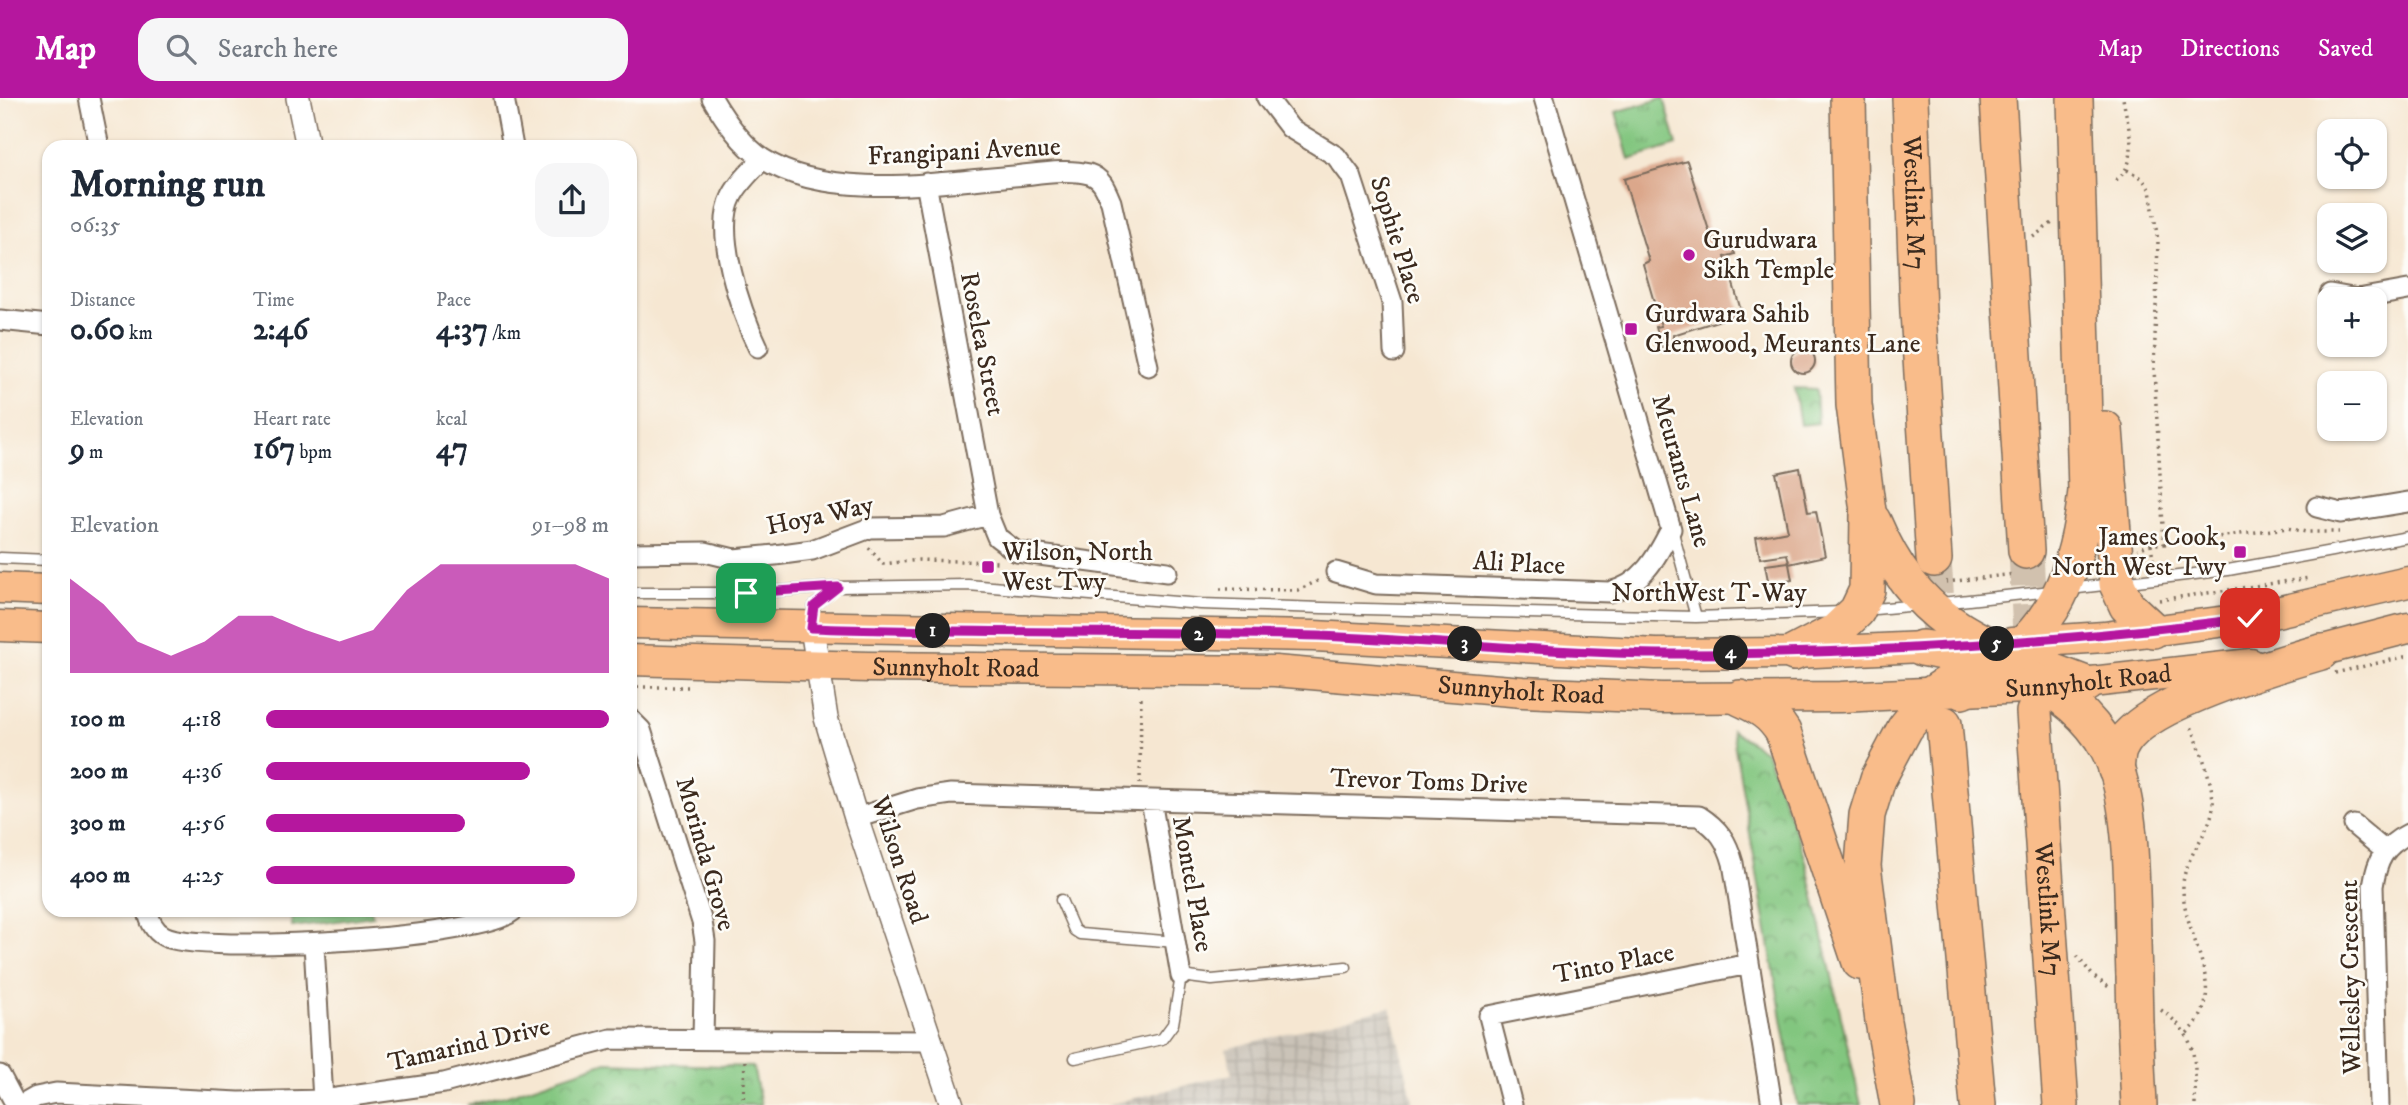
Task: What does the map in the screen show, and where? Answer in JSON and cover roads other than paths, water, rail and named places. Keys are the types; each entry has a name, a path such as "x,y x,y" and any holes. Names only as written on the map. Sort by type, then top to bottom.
{"highway":[{"path":"1794,653 1836,631 1857,611 1867,590 1868,511 1854,405 1848,98"},
{"name":"Westlink M7","path":"1910,98 1918,312 1933,582"},
{"path":"1998,98 2025,562"},
{"path":"2074,99 2117,584 2127,606 2155,615"},
{"path":"1898,1105 1883,1021 1863,866 1867,815 1878,779 1905,728 1946,703 2001,652 2051,613 2063,590 2081,532 2086,491 2074,99"},
{"path":"1868,511 1899,575 1933,582 2001,652 2041,700 2075,707 2095,730 2116,769 2128,844 2122,982 2148,1016 2139,1105"},
{"path":"1922,648 2001,652 2086,684"},
{"path":"2116,769 2120,749 2126,740 2166,709 2214,686 2321,652"},
{"path":"1740,698 1762,708 1774,718 1783,732 1857,956 1883,1021"},
{"name":"Westlink M7","path":"2041,700 2061,1105"},
{"path":"1946,703 1978,1105"}],"main road":[{"name":"Sunnyholt Road","path":"2001,652 2155,615 2250,618 2408,582"},
{"path":"0,588 42,590"},
{"name":"Sunnyholt Road","path":"637,624 1314,636 1591,652 1794,653 1922,648"},
{"path":"0,626 42,628"},
{"name":"Sunnyholt Road","path":"637,660 817,666 1250,670 1589,696 1946,703 2041,700 2086,684 2242,666 2321,652 2408,628"}],"street":[{"path":"89,98 98,140"},
{"path":"298,98 307,140"},
{"path":"504,98 512,140"},
{"name":"Frangipani Avenue","path":"712,98 739,137 763,159 811,179 844,183 926,183 1064,172 1090,174 1104,184 1118,229 1148,366"},
{"name":"Sophie Place","path":"1267,98 1290,128 1336,156 1351,176 1392,302 1394,352"},
{"name":"Meurants Lane","path":"1544,98 1671,529"},
{"path":"758,347 742,314 725,228 732,197 763,159"},
{"name":"Roselea Street","path":"926,183 988,515"},
{"path":"2387,294 2408,290"},
{"path":"0,320 42,324"},
{"path":"2317,507 2341,513 2408,502"},
{"path":"988,515 998,537 1017,552 1167,572"},
{"name":"Hoya Way","path":"637,553 705,552 734,559 812,550 870,528 944,527 988,515"},
{"name":"Ali Place","path":"1336,572 1376,584 1609,592 1626,587 1643,574 1657,557 1671,529"},
{"name":"Wilson Road","path":"811,628 826,718 856,818 952,1105"},
{"name":"Morinda Grove","path":"637,727 702,922 705,942 703,1038"},
{"name":"Trevor Toms Drive","path":"856,818 917,799 951,794 1699,816 1715,827 1727,843 1772,1105"},
{"name":"Montel Place","path":"1145,800 1177,942 1181,976"},
{"name":"Wellesley Crescent","path":"2354,825 2384,850"},
{"name":"Wellesley Crescent","path":"2379,1105 2373,886 2376,865 2384,850 2408,834"},
{"path":"150,917 153,926 162,936 185,943 314,944 488,924 501,917"},
{"path":"314,944 323,1100"},
{"name":"Tinto Place","path":"1512,1105 1489,1016 1749,964"},
{"name":"Tamarind Drive","path":"19,1105 36,1097 56,1093 166,1101 323,1100 443,1083 611,1039 929,1041"},
{"path":"0,1075 19,1105"}],"lane":[{"name":"Meurants Lane","path":"1671,529 1696,617"},
{"name":"NorthWest T-Way","path":"637,593 746,593 838,587 968,585 1200,604 1696,617 1857,611 1933,582 2063,590 2117,584 2228,570 2408,537"},
{"path":"0,558 42,560"},
{"path":"811,628 814,606 838,587"},
{"path":"1061,900 1074,930 1080,934 1177,942"},
{"path":"1075,1058 1162,1039 1173,1024 1181,976 1212,980 1346,967"}],"tunnel":[{"path":"2026,551 2031,656"},
{"path":"1934,559 1939,633"}],"place":[{"name":"Gurudwara Sikh Temple","path":"1689,255"},
{"name":"Gurdwara Sahib Glenwood, Meurants Lane","path":"1631,329"},
{"name":"James Cook, North West Twy","path":"2240,552"},
{"name":"Wilson, North West Twy","path":"988,567"}]}
